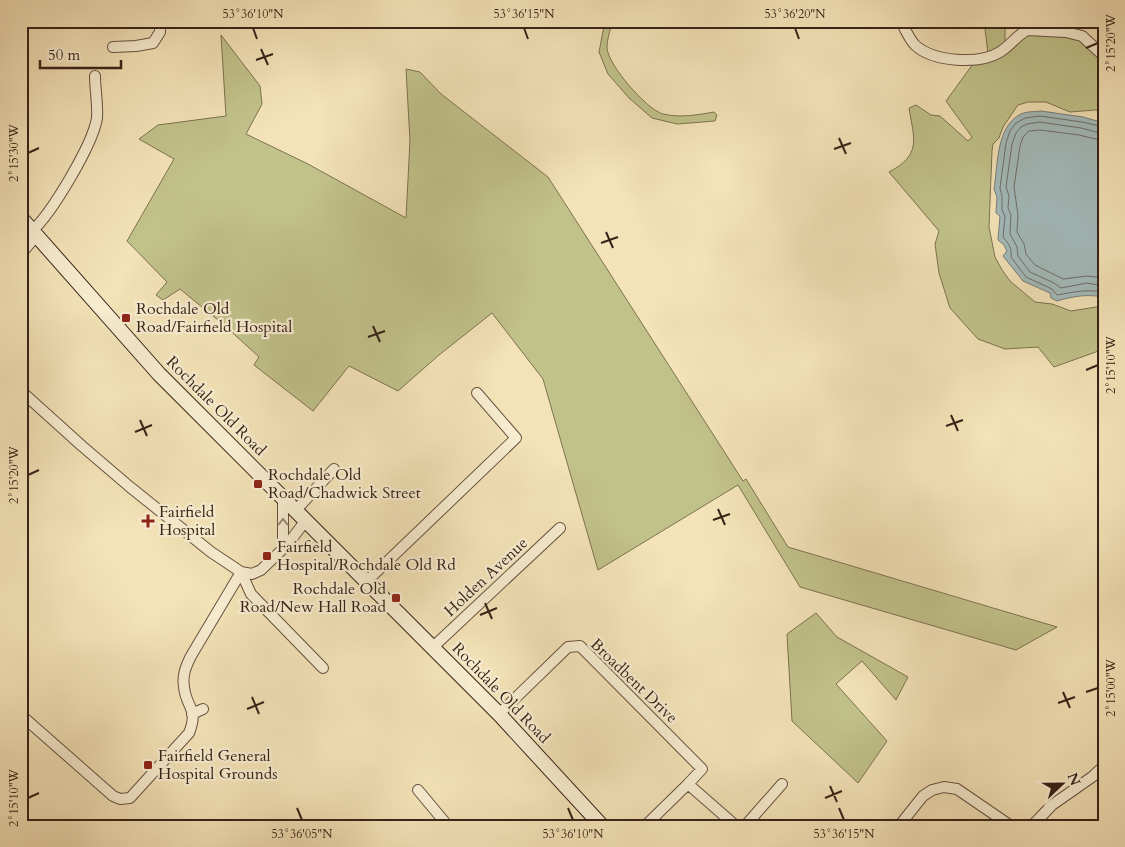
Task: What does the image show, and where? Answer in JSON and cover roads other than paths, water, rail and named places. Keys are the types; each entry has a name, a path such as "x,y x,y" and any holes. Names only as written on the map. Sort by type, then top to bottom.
{"main road":[{"name":"Rochdale Old Road","path":"21,218 159,374 499,714 602,826"}],"street":[{"path":"113,47 153,43 160,32 160,21"},
{"path":"901,21 915,45 928,52 951,59 975,60 1000,52 1027,30 1066,32 1082,36 1104,56"},
{"path":"21,254 88,147 97,118 95,76"},
{"path":"21,391 130,487 210,552 241,572 252,574 261,570 283,547 301,515 334,470"},
{"path":"367,581 516,438 477,393"},
{"path":"283,497 283,547"},
{"name":"Holden Avenue","path":"432,648 560,528"},
{"path":"241,572 251,594 323,668"},
{"path":"21,715 113,796 120,799 130,798 189,733 194,721 184,687 186,667 241,572"},
{"name":"Broadbent Drive","path":"499,714 568,648 580,646 702,769 688,784"},
{"path":"192,714 203,710"},
{"path":"1032,826 1052,805 1092,777 1104,766"},
{"path":"644,826 688,784 736,826"},
{"path":"745,826 782,784"},
{"path":"899,826 923,796 932,790 944,787 957,789 1012,826"},
{"path":"418,790 448,826"}],"water":[{"path":"1041,111 1083,117 1104,123 1104,297 1080,296 1057,301 1051,298 1050,293 1023,281 1003,256 1007,251 998,240 1000,216 996,213 997,197 994,189 1000,147 1007,127 1013,120 1023,113"}],"place":[{"name":"Rochdale Old Road/Fairfield Hospital","path":"126,318"},
{"name":"Rochdale Old Road/Chadwick Street","path":"258,484"},
{"name":"Fairfield Hospital","path":"148,521"},
{"name":"Fairfield Hospital/Rochdale Old Rd","path":"267,556"},
{"name":"Rochdale Old Road/New Hall Road","path":"396,598"},
{"name":"Fairfield General Hospital Grounds","path":"148,765"}]}
